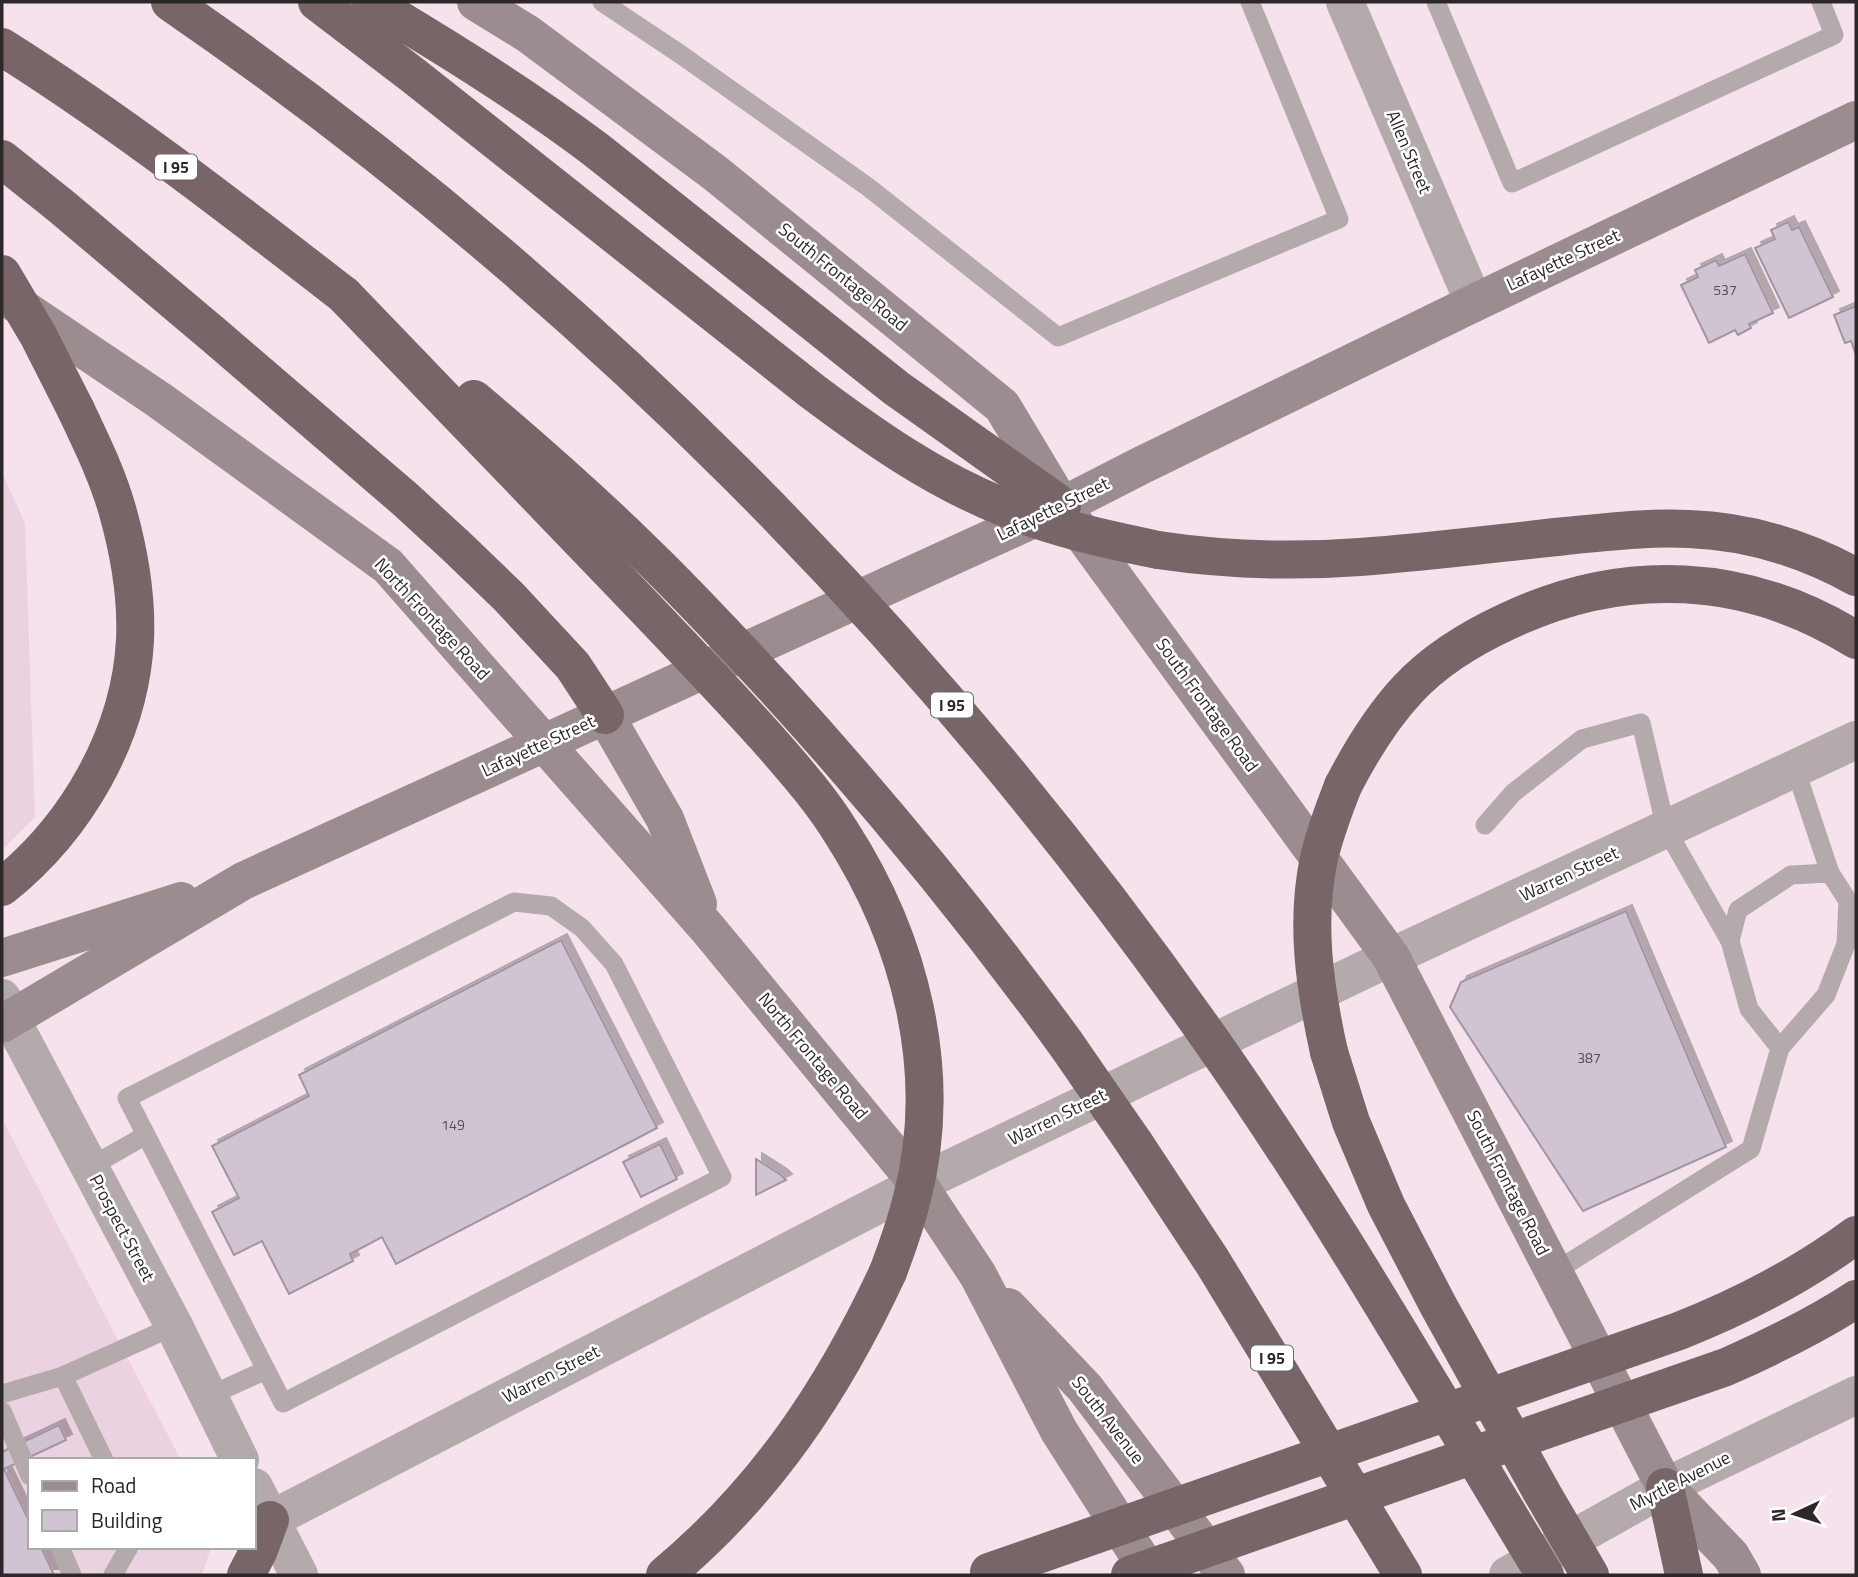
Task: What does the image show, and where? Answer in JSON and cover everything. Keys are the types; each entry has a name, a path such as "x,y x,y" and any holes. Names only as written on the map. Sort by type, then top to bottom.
{"highway":[{"name":"I 95","path":"170,2 308,102 414,184 611,353 703,440 841,580 971,727 1049,821 1131,929 1246,1091 1383,1306 1545,1575"},
{"path":"317,2 812,391 887,445 939,477 1003,507 1077,532 1158,550 1234,559 1316,560 1615,531 1689,529 1736,535 1798,550 1856,577"},
{"path":"370,2 549,114 896,388 1062,506"},
{"name":"I 95","path":"2,47 125,130 237,212 448,377 550,464 645,552 736,646 825,744 906,840 990,944 1056,1032 1135,1144 1226,1284 1403,1575"},
{"path":"2,159 356,456 456,546 508,596 573,666 605,715"},
{"path":"2,274 38,335 76,410 108,483 125,540 134,608 135,640 124,704 114,734 88,790 52,840 2,887"},
{"path":"344,295 740,708 813,792 860,862 878,897 905,968 922,1039 924,1078 920,1155 913,1196 888,1272 855,1340 788,1446 728,1516 665,1575"},
{"path":"1590,1575 1438,1305 1386,1205 1352,1122 1329,1052 1313,966 1311,932 1319,858 1343,786 1360,752 1382,719 1408,688 1458,646 1548,604 1585,592 1621,586 1653,583 1716,586 1748,592 1807,613 1856,640"},
{"path":"984,1574 1679,1331 1737,1306 1785,1281 1856,1235"},
{"path":"1130,1575 1697,1378 1789,1338 1856,1299"},
{"path":"1665,1487 1684,1575"},
{"path":"246,1575 258,1552 262,1504"}],"main road":[{"name":"South Frontage Road","path":"475,2 528,34 715,173 1002,406 1062,506 1391,957 1665,1487 1731,1556 1742,1575"},
{"name":"Lafayette Street","path":"5,1014 243,881 1062,506 1474,303 1856,120"},
{"name":"North Frontage Road","path":"2,294 159,400 388,566 708,929 918,1184"},
{"name":"North Frontage Road","path":"605,715 665,819 708,929"},
{"name":"Lafayette Street","path":"2,958 243,881"},
{"name":"South Avenue","path":"918,1184 978,1275 1059,1431 1151,1575"},
{"name":"South Avenue","path":"978,1275 1085,1388 1226,1575"}],"street":[{"name":"Allen Street","path":"1345,2 1474,303"},
{"name":"Warren Street","path":"262,1504 1391,957 1856,740"},
{"name":"Prospect Street","path":"5,1014 174,1326 239,1458"},
{"name":"Myrtle Avenue","path":"1508,1575 1665,1487 1856,1395"},
{"path":"262,1504 299,1575"}],"lane":[{"path":"602,2 868,187 1058,337 1339,219 1250,2"},
{"path":"1436,2 1512,183 1834,35 1821,2"},
{"path":"1485,825 1513,793 1582,739 1641,723 1666,829 1730,941 1749,1009 1780,1048"},
{"path":"1554,1272 1751,1149 1780,1048 1826,995 1846,944 1848,901 1830,873 1795,768"},
{"path":"1730,941 1738,910 1791,875 1830,873"},
{"path":"513,902 551,906 582,928 614,964 722,1177 283,1403 146,1135 128,1098 513,902"},
{"path":"90,1167 146,1135"},
{"path":"2,1394 63,1376 174,1326"},
{"path":"209,1396 265,1370"},
{"path":"63,1376 103,1458"},
{"path":"2,1411 28,1471"},
{"path":"61,1549 72,1575"},
{"path":"113,1575 128,1549"}],"shaded area":[{"path":"2,473 25,523 35,817 2,850"},
{"path":"2,1119 180,1458 28,1458 28,1549 210,1549 202,1575 2,1575"}],"building":[{"path":"1788,222 1792,230 1799,227 1833,297 1789,318 1755,248 1775,239 1771,230"},
{"path":"1745,254 1773,313 1749,324 1751,328 1738,335 1735,330 1709,343 1681,285 1698,277 1695,270 1716,260 1719,266"},
{"path":"1856,306 1856,355 1851,341 1845,343 1834,315"},
{"path":"1626,911 1726,1147 1583,1211 1450,1007 1461,982"},
{"path":"561,940 657,1128 396,1264 382,1237 350,1254 353,1261 289,1294 262,1241 234,1255 212,1212 239,1198 212,1146 309,1096 299,1075"},
{"path":"660,1144 677,1179 641,1197 623,1162"},
{"path":"756,1159 781,1175 786,1180 756,1195"},
{"path":"59,1425 66,1440 4,1469 28,1519 28,1549 42,1549 54,1575 2,1575 2,1452"}]}
